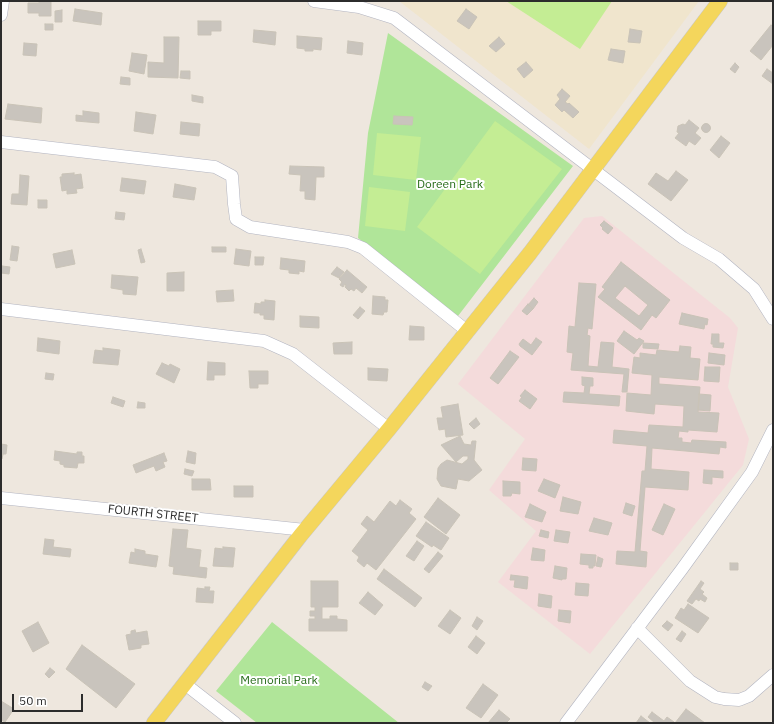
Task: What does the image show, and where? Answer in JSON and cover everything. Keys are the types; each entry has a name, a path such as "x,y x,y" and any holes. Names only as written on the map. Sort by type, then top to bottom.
{"main road":[{"path":"154,723 305,530 389,429 530,253 720,1"}],"street":[{"path":"1,15 3,1"},
{"path":"314,1 359,7 394,18 683,238 720,259 754,289 773,319"},
{"path":"1,142 215,167 232,176 236,218 250,227 348,242 363,248 467,331"},
{"path":"1,309 264,341 293,354 389,429"},
{"path":"566,723 682,569 752,472 773,430"},
{"name":"FOURTH STREET","path":"1,498 305,530"},
{"path":"637,628 690,681 715,697 724,700 739,700 749,696 773,675"},
{"path":"186,684 235,723"}],"shaded area":[{"path":"399,1 699,1 589,149"},
{"path":"602,216 730,318 738,328 728,387 749,439 743,465 590,654 498,582 536,531 489,490 525,439 458,384 584,218"}],"green space":[{"path":"506,1 612,1 580,49"},
{"name":"Doreen Park","path":"388,33 573,166 458,316 358,238 368,133"},
{"path":"495,121 562,169 480,274 417,227"},
{"path":"377,133 421,137 416,180 373,175"},
{"path":"369,187 410,192 405,231 365,226"},
{"name":"Memorial Park","path":"272,622 399,723 257,723 216,691"}],"building":[{"path":"39,1 51,1 51,16 39,16 39,13 28,13 28,3 39,3"},
{"path":"75,9 102,13 101,25 73,21"},
{"path":"466,9 477,17 469,29 457,21"},
{"path":"62,10 62,22 55,22 55,11"},
{"path":"198,21 221,21 221,31 211,31 211,35 198,35"},
{"path":"45,24 53,24 53,30 45,30"},
{"path":"771,25 773,27 773,45 761,60 750,51"},
{"path":"630,29 642,31 640,43 628,42"},
{"path":"254,30 276,32 275,45 253,42"},
{"path":"297,36 322,38 321,50 313,49 313,51 305,51 305,49 297,48"},
{"path":"164,37 179,37 178,78 148,77 148,62 164,63"},
{"path":"499,37 505,44 496,52 489,46"},
{"path":"348,41 363,43 362,55 347,53"},
{"path":"24,43 37,44 36,56 23,55"},
{"path":"611,49 625,51 623,63 608,60"},
{"path":"132,53 147,55 144,74 129,71"},
{"path":"526,62 533,70 524,78 517,69"},
{"path":"735,63 739,67 735,73 730,69"},
{"path":"767,69 773,73 773,84 762,76"},
{"path":"181,71 190,71 190,79 180,78"},
{"path":"121,77 130,78 130,85 120,84"},
{"path":"562,89 570,96 565,102 568,104 569,103 579,112 573,118 564,110 562,112 555,105 560,99 557,95"},
{"path":"192,95 203,97 203,103 192,101"},
{"path":"8,104 42,108 41,123 5,119"},
{"path":"83,111 99,113 99,123 76,121 76,115 83,116"},
{"path":"136,112 156,115 153,134 134,131"},
{"path":"394,116 413,117 412,125 393,124"},
{"path":"689,120 699,128 695,133 701,138 695,145 689,141 686,146 675,138 679,133 677,132 678,126 683,124 685,125"},
{"path":"181,122 200,124 199,136 180,134"},
{"path":"704,124 708,124 710,128 708,132 704,132 702,130 702,126"},
{"path":"721,136 730,143 719,158 710,150"},
{"path":"290,166 324,167 324,177 316,177 315,200 305,199 305,191 300,191 301,175 289,174"},
{"path":"676,171 688,180 671,201 648,184 656,173 668,181"},
{"path":"74,173 74,175 81,174 83,188 76,189 77,193 67,194 67,190 62,191 60,177 62,177 62,174"},
{"path":"20,175 29,176 27,205 11,204 12,194 19,194"},
{"path":"122,178 146,181 144,194 120,191"},
{"path":"175,184 196,188 194,200 173,197"},
{"path":"38,200 47,200 47,208 38,208"},
{"path":"116,212 125,213 124,220 115,219"},
{"path":"604,221 613,228 608,234 600,225"},
{"path":"12,246 19,247 17,261 10,260"},
{"path":"212,247 226,247 226,252 212,252"},
{"path":"141,249 145,262 141,263 138,250"},
{"path":"236,249 251,251 249,266 234,264"},
{"path":"72,250 75,264 56,268 53,254"},
{"path":"255,257 264,257 263,265 255,265"},
{"path":"281,258 305,261 304,272 299,271 299,274 289,273 289,270 280,269"},
{"path":"621,262 670,300 656,318 652,315 641,330 598,297 605,289 602,287","holes":["625,286 648,305 639,316 615,298"]},
{"path":"2,266 10,267 9,274 1,273"},
{"path":"337,267 344,272 339,278 331,274"},
{"path":"347,270 367,287 362,293 356,288 354,291 351,289 349,291 345,287 345,284 343,287 340,285 342,282 339,279"},
{"path":"184,272 184,291 167,291 167,273"},
{"path":"112,275 138,277 136,295 123,294 123,290 111,288"},
{"path":"579,283 596,284 592,329 588,328 587,335 590,336 588,366 598,367 601,342 614,343 612,367 629,369 627,392 622,392 624,374 571,370 573,353 567,352 569,326 575,327"},
{"path":"233,290 234,301 217,302 216,291"},
{"path":"373,296 385,297 385,300 388,300 387,312 384,312 383,315 372,314"},
{"path":"534,298 538,302 533,309 528,305"},
{"path":"265,300 275,301 274,320 264,319 264,315 254,313 255,303 261,304 261,302 265,302"},
{"path":"528,304 533,309 527,315 522,311"},
{"path":"360,307 365,311 358,319 353,315"},
{"path":"682,313 708,319 707,325 705,324 704,329 679,324"},
{"path":"300,316 319,317 319,328 300,327"},
{"path":"410,326 424,327 424,340 409,340"},
{"path":"624,331 637,340 639,338 644,341 634,354 617,341"},
{"path":"712,334 719,334 719,343 724,343 723,348 713,347 713,344 711,344"},
{"path":"38,338 60,341 59,354 37,351"},
{"path":"536,338 542,342 532,355 519,344 523,339 531,345"},
{"path":"352,342 352,354 334,354 333,343"},
{"path":"643,343 659,344 658,349 643,348"},
{"path":"680,346 691,347 690,358 700,359 698,380 659,377 659,384 700,387 698,412 719,413 717,432 688,430 688,432 679,431 678,438 682,438 682,442 691,443 692,440 726,442 726,448 720,447 719,454 652,448 651,469 689,472 688,490 645,487 640,551 647,552 646,567 616,564 617,551 635,552 642,471 645,471 647,446 613,443 614,430 648,433 649,425 683,427 684,406 655,404 654,414 626,411 627,393 651,395 652,375 632,373 634,357 640,358 640,353 656,355 657,350 679,352"},
{"path":"103,348 120,350 118,365 93,363 95,350 103,351"},
{"path":"510,351 519,357 498,384 490,378"},
{"path":"709,353 725,355 724,365 708,363"},
{"path":"208,362 225,363 225,375 214,375 214,380 207,380"},
{"path":"162,363 169,366 170,364 180,369 174,383 156,374"},
{"path":"705,367 720,367 719,382 704,381"},
{"path":"368,368 388,369 387,381 368,380"},
{"path":"249,371 268,371 268,384 258,384 258,388 250,388"},
{"path":"46,373 54,374 53,380 45,379"},
{"path":"582,377 593,378 593,386 590,386 589,394 620,396 619,406 563,402 564,392 584,393 585,386 582,385"},
{"path":"525,390 537,399 530,409 519,401 522,397 520,396"},
{"path":"699,394 711,395 710,411 698,410"},
{"path":"113,397 125,401 123,407 111,403"},
{"path":"138,402 145,403 145,408 137,408"},
{"path":"458,404 463,435 446,437 445,429 439,430 437,418 443,418 441,407"},
{"path":"476,418 480,424 474,429 469,424"},
{"path":"460,436 464,444 471,445 472,441 476,441 474,460 482,470 469,481 458,479 456,489 441,486 437,479 438,468 441,464 447,460 462,464 468,459 468,456 463,456 456,462 441,445"},
{"path":"1,444 7,445 6,454 3,454 2,459 1,459"},
{"path":"55,451 77,454 77,452 82,452 82,456 84,456 84,463 78,463 77,468 64,467 64,465 60,464 60,461 54,460"},
{"path":"188,451 196,453 195,464 186,462"},
{"path":"164,453 167,461 163,462 165,467 156,471 154,466 136,473 133,465"},
{"path":"523,458 537,459 536,471 522,470"},
{"path":"185,469 194,471 192,476 184,474"},
{"path":"704,470 723,471 723,478 712,477 712,484 703,483"},
{"path":"192,479 210,479 211,490 192,490"},
{"path":"544,479 560,485 555,498 538,491"},
{"path":"503,481 520,482 520,494 512,493 511,496 503,496"},
{"path":"234,486 253,486 253,497 234,497"},
{"path":"563,497 581,502 578,514 560,511"},
{"path":"438,498 460,515 446,534 424,517"},
{"path":"400,500 412,509 409,513 416,519 376,570 367,563 364,567 357,561 359,557 352,551 368,530 361,524 367,516 374,522 390,501 396,506"},
{"path":"626,503 635,506 632,516 623,513"},
{"path":"530,504 546,512 542,522 525,517"},
{"path":"664,504 675,509 663,535 652,530"},
{"path":"594,518 612,523 608,535 589,531"},
{"path":"426,522 449,538 441,550 433,545 432,547 416,536"},
{"path":"173,529 188,530 186,548 201,550 199,567 207,568 206,578 173,574 174,567 169,566"},
{"path":"541,530 549,532 548,538 539,536"},
{"path":"556,530 570,532 568,543 554,541"},
{"path":"45,539 54,540 53,547 71,549 70,557 43,554"},
{"path":"417,541 424,546 414,561 406,556"},
{"path":"223,547 235,548 233,567 213,566 215,548 223,549"},
{"path":"533,548 545,550 544,561 531,560"},
{"path":"135,549 145,551 145,554 158,556 156,567 129,563 131,552 135,553"},
{"path":"438,552 443,556 429,573 424,569"},
{"path":"581,554 596,555 595,566 593,566 593,568 589,568 589,565 580,564"},
{"path":"598,557 603,559 601,567 596,566"},
{"path":"730,563 738,563 738,570 730,570"},
{"path":"555,566 567,568 566,579 562,580 553,578"},
{"path":"384,569 422,598 415,607 377,579"},
{"path":"511,575 528,577 527,589 514,587 515,580 510,580"},
{"path":"311,581 338,581 338,607 322,607 322,619 330,619 330,616 337,616 337,619 347,620 347,631 309,631 309,619 315,619 315,616 310,616 310,611 315,611 315,607 311,607"},
{"path":"701,581 704,583 700,589 704,592 702,594 707,598 705,602 700,599 699,601 696,599 692,604 687,601"},
{"path":"576,583 589,584 588,596 575,595"},
{"path":"205,587 210,587 209,591 214,591 213,603 196,602 197,588 205,589"},
{"path":"368,592 383,605 375,615 359,603"},
{"path":"539,594 552,596 551,608 538,606"},
{"path":"688,604 709,618 698,633 675,618 681,608 684,610"},
{"path":"450,610 461,618 450,634 438,626"},
{"path":"559,610 571,611 570,623 558,621"},
{"path":"477,617 483,621 477,630 472,626"},
{"path":"667,621 673,625 668,631 662,626"},
{"path":"38,622 49,643 33,652 22,631"},
{"path":"135,630 136,633 147,631 149,644 141,645 141,648 129,650 126,635 131,634 131,631"},
{"path":"682,631 686,634 681,642 676,639"},
{"path":"476,636 485,643 477,654 468,647"},
{"path":"82,645 135,684 116,708 66,669"},
{"path":"50,668 55,672 49,678 45,674"},
{"path":"425,682 432,686 428,691 422,687"},
{"path":"483,684 498,695 481,718 466,708"},
{"path":"1,701 14,709 5,722 1,720"},
{"path":"686,709 705,723 675,723"},
{"path":"499,710 510,719 506,723 488,723"},
{"path":"652,712 664,721 667,717 674,722 655,723 648,717"},
{"path":"641,716 650,723 636,723"}]}
